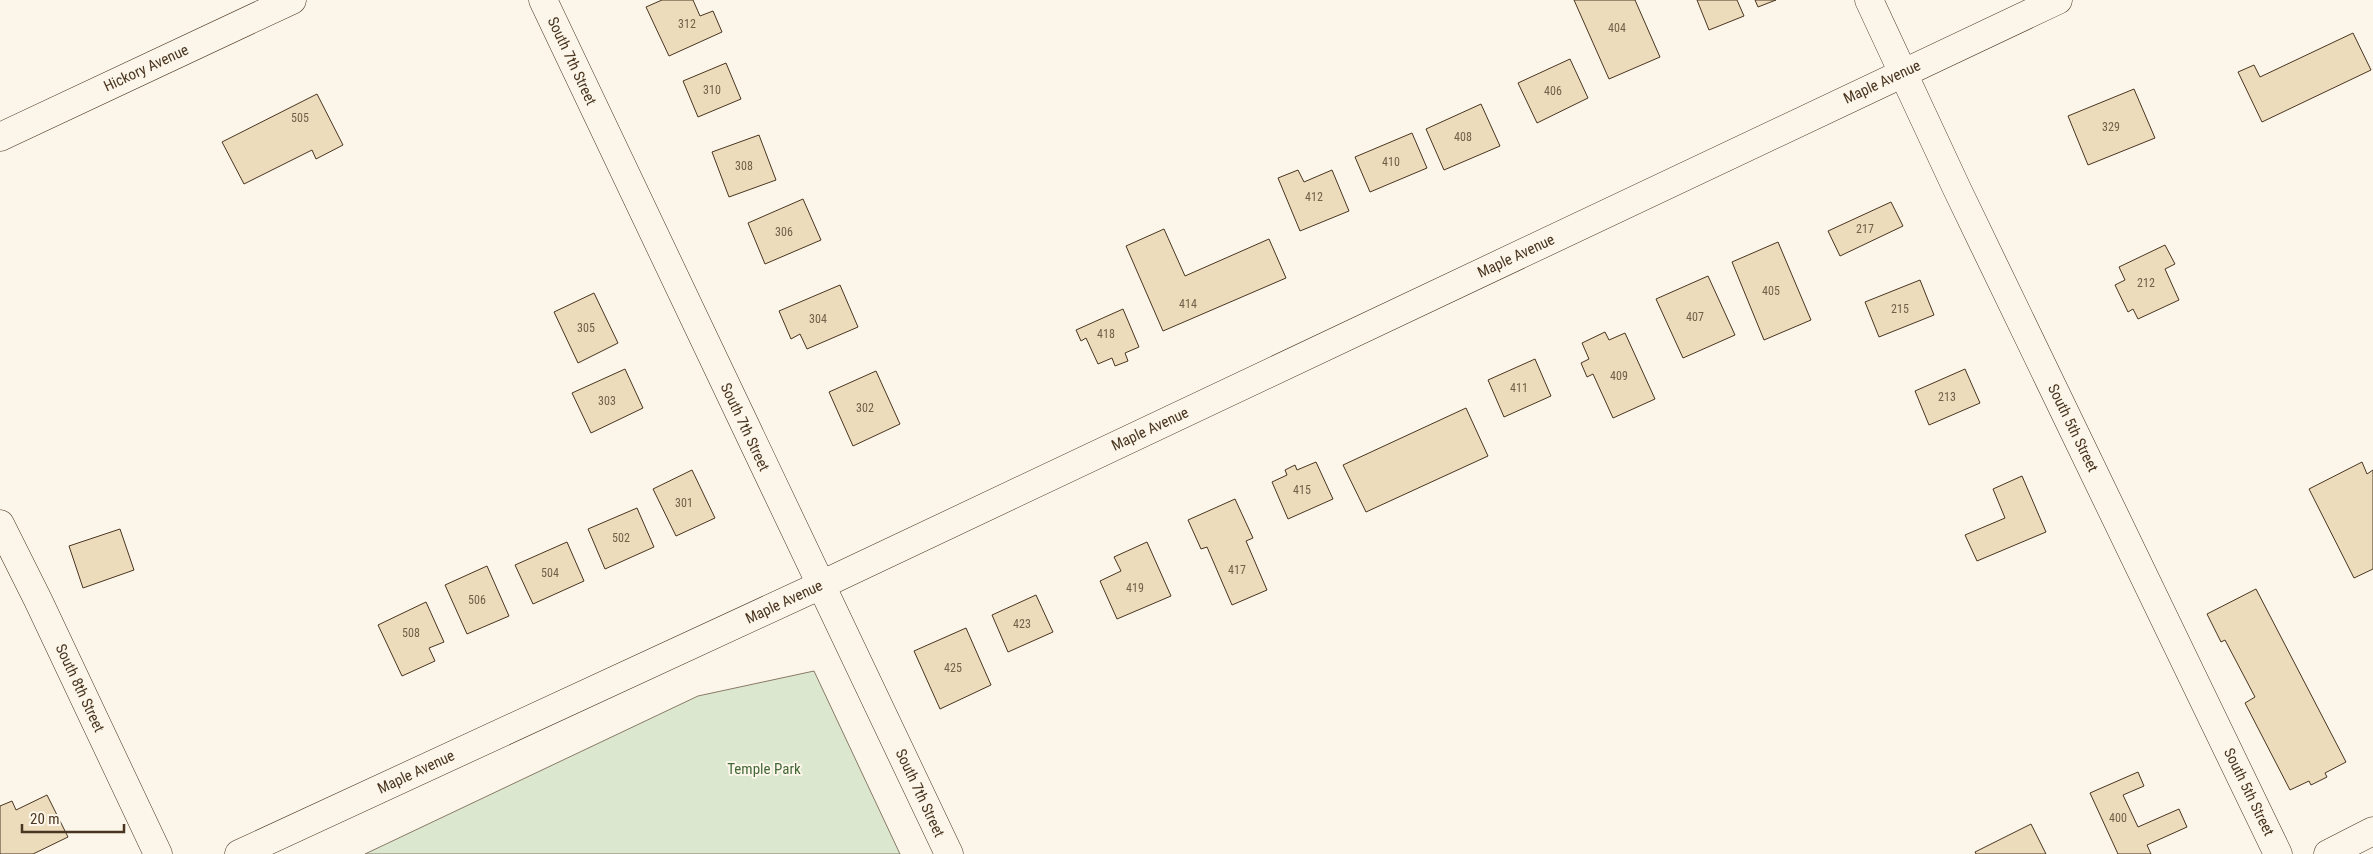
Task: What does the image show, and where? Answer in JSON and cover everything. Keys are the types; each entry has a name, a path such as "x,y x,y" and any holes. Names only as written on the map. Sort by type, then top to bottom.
{"street":[{"name":"Hickory Avenue","path":"0,137 292,0"},
{"name":"South 7th Street","path":"543,0 949,854"},
{"name":"South 5th Street","path":"1870,0 1957,189 2278,854"},
{"name":"Maple Avenue","path":"239,854 821,585 2058,0"},
{"name":"South 8th Street","path":"0,524 158,854"},
{"path":"2328,854 2373,831"}],"green space":[{"name":"Temple Park","path":"814,671 900,854 365,854 698,696"}],"building":[{"path":"662,0 693,0 700,16 713,11 722,32 669,56 646,7"},
{"path":"1574,0 1635,0 1660,57 1609,79"},
{"path":"1697,0 1737,0 1744,16 1709,30"},
{"path":"1755,0 1776,0 1758,7"},
{"path":"2353,33 2371,70 2262,122 2238,72 2254,65 2260,77"},
{"path":"1570,59 1588,98 1537,123 1518,83"},
{"path":"726,63 741,99 698,117 683,81"},
{"path":"2134,89 2155,138 2088,165 2068,116"},
{"path":"317,94 343,145 316,159 312,150 244,184 222,142"},
{"path":"1481,104 1500,146 1444,170 1426,129"},
{"path":"1412,133 1427,168 1370,192 1355,157"},
{"path":"759,135 776,180 729,197 712,152"},
{"path":"1298,170 1304,182 1332,170 1349,211 1300,231 1278,178"},
{"path":"803,199 821,240 765,264 748,223"},
{"path":"1891,202 1903,226 1840,256 1828,231"},
{"path":"1164,229 1185,276 1269,239 1286,278 1163,331 1126,246"},
{"path":"1778,242 1811,320 1764,340 1732,262"},
{"path":"2165,245 2175,264 2165,269 2179,300 2138,319 2133,309 2128,312 2115,285 2125,280 2119,267"},
{"path":"1708,276 1735,335 1683,358 1656,299"},
{"path":"1920,280 1934,315 1879,337 1865,302"},
{"path":"840,285 858,327 807,349 800,334 791,339 779,311"},
{"path":"594,293 618,343 578,363 554,312"},
{"path":"1123,309 1139,347 1125,353 1128,361 1115,366 1112,358 1098,364 1086,338 1081,341 1076,330"},
{"path":"1605,332 1609,340 1625,333 1655,399 1613,418 1593,374 1587,377 1581,363 1589,359 1582,343"},
{"path":"1535,359 1551,396 1504,417 1488,380"},
{"path":"625,369 643,408 591,433 572,393"},
{"path":"1965,369 1980,403 1929,425 1915,391"},
{"path":"876,371 900,424 853,446 829,392"},
{"path":"1466,408 1488,456 1366,512 1343,465"},
{"path":"1316,462 1333,499 1288,519 1272,482 1287,475 1285,470 1295,465 1297,470"},
{"path":"2362,462 2367,474 2373,470 2373,569 2354,578 2309,489"},
{"path":"692,470 715,518 676,536 653,489"},
{"path":"2022,476 2046,532 1977,561 1965,535 2005,518 1993,489"},
{"path":"1235,499 1253,538 1246,541 1267,590 1232,605 1207,547 1201,549 1188,520"},
{"path":"637,508 654,547 605,569 588,529"},
{"path":"120,529 134,570 83,588 69,546"},
{"path":"567,542 584,581 533,604 515,565"},
{"path":"1147,542 1171,596 1117,619 1100,581 1121,571 1114,557"},
{"path":"487,566 509,616 467,634 445,585"},
{"path":"2256,589 2346,762 2325,773 2327,777 2311,785 2309,781 2290,790 2245,703 2255,697 2225,640 2221,642 2207,614"},
{"path":"1036,595 1053,632 1008,652 992,615"},
{"path":"426,602 444,642 429,648 435,661 402,676 378,625"},
{"path":"966,628 991,685 940,709 914,651"},
{"path":"2138,772 2144,786 2123,795 2138,827 2179,809 2187,827 2147,845 2151,854 2118,854 2090,793"},
{"path":"47,795 68,837 33,854 0,854 0,806 12,801 16,810"},
{"path":"2031,824 2046,854 1976,854 1975,852"}]}
